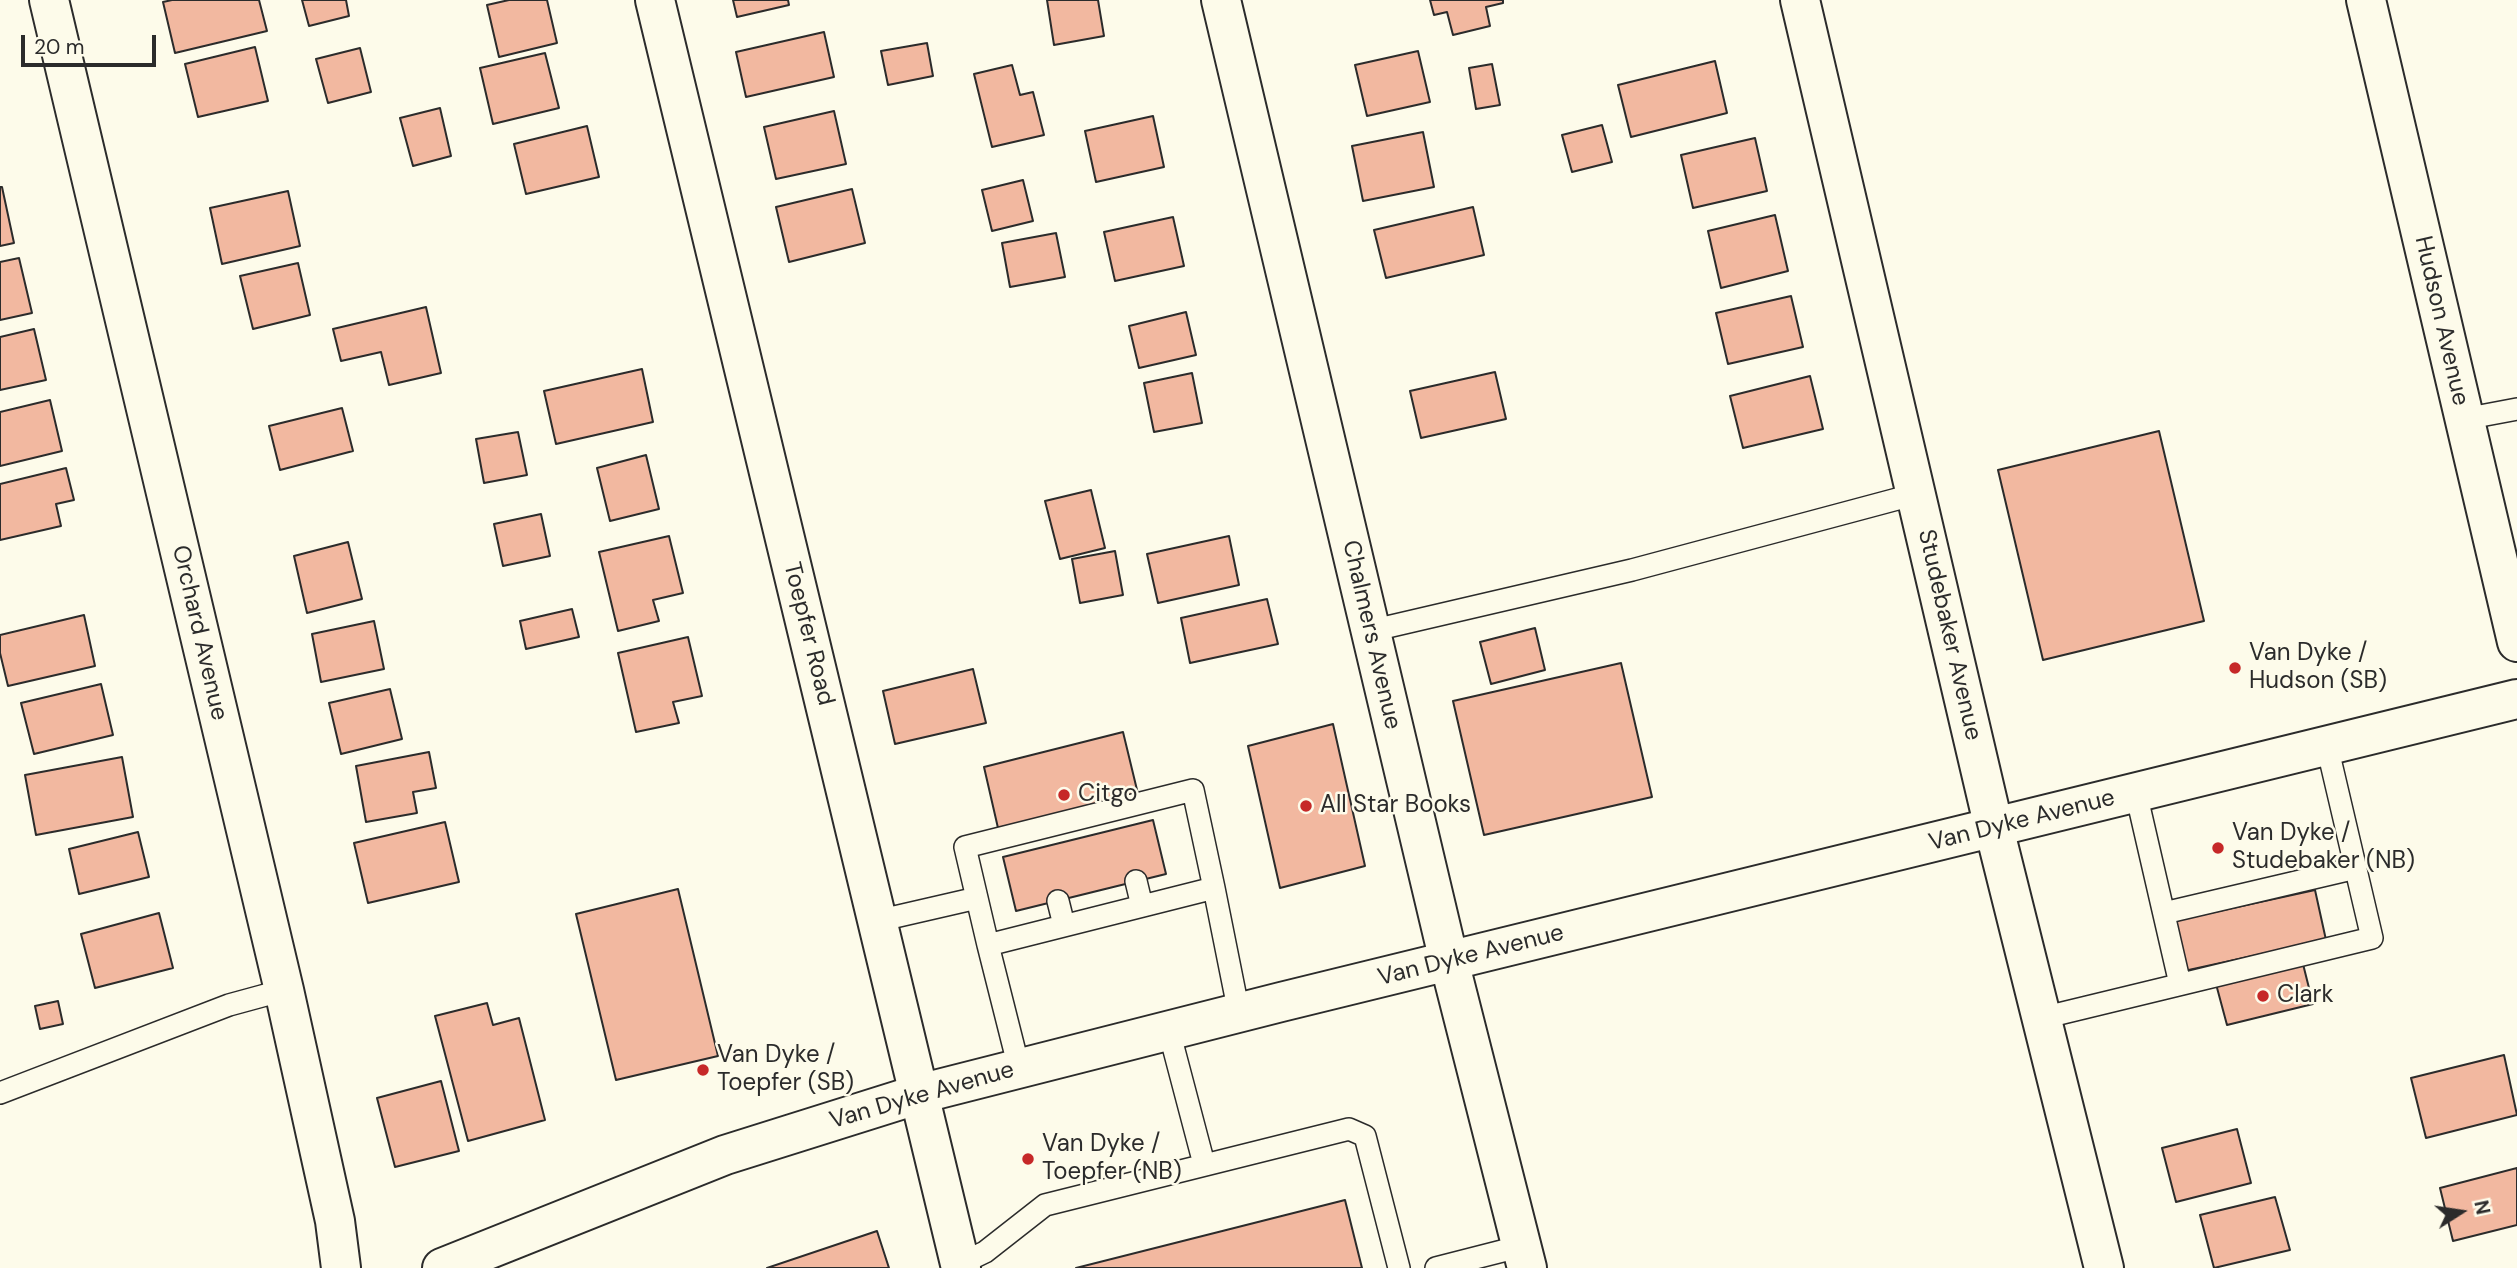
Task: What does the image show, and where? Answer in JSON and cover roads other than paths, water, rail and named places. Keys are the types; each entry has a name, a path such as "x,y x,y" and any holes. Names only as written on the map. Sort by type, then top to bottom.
{"street":[{"name":"Orchard Avenue","path":"49,0 284,990 335,1221 341,1268"},
{"name":"Toepfer Road","path":"655,0 961,1266"},
{"name":"Chalmers Avenue","path":"1221,0 1449,961 1524,1257"},
{"name":"Studebaker Avenue","path":"1800,0 1994,828 2104,1268"},
{"name":"Hudson Avenue","path":"2366,0 2517,642"},
{"name":"Van Dyke Avenue","path":"442,1268 724,1155 919,1094 2517,699"}],"lane":[{"path":"2464,419 2517,409"},
{"path":"1370,631 1632,569 1916,495"},
{"path":"2042,1018 2372,938 2327,746"},
{"path":"1018,1068 965,847 1042,837 1119,818 1193,790 1240,1013"},
{"path":"2136,793 2179,984"},
{"path":"2164,913 2356,868"},
{"path":"1136,881 1142,906"},
{"path":"988,945 1214,888"},
{"path":"877,921 977,898"},
{"path":"1058,901 1064,925"},
{"path":"0,1093 229,1005 284,990"},
{"path":"1169,1031 1204,1164"},
{"path":"961,1266 985,1252 1045,1205 1349,1129 1365,1136 1399,1268"},
{"path":"1436,1268 1524,1257"}],"place":[{"name":"Van Dyke / Hudson (SB)","path":"2235,668"},
{"name":"Citgo","path":"1064,795"},
{"name":"All Star Books","path":"1306,806"},
{"name":"Van Dyke / Studebaker (NB)","path":"2218,848"},
{"name":"Clark","path":"2263,996"},
{"name":"Van Dyke / Toepfer (SB)","path":"703,1070"},
{"name":"Van Dyke / Toepfer (NB)","path":"1028,1159"}]}
